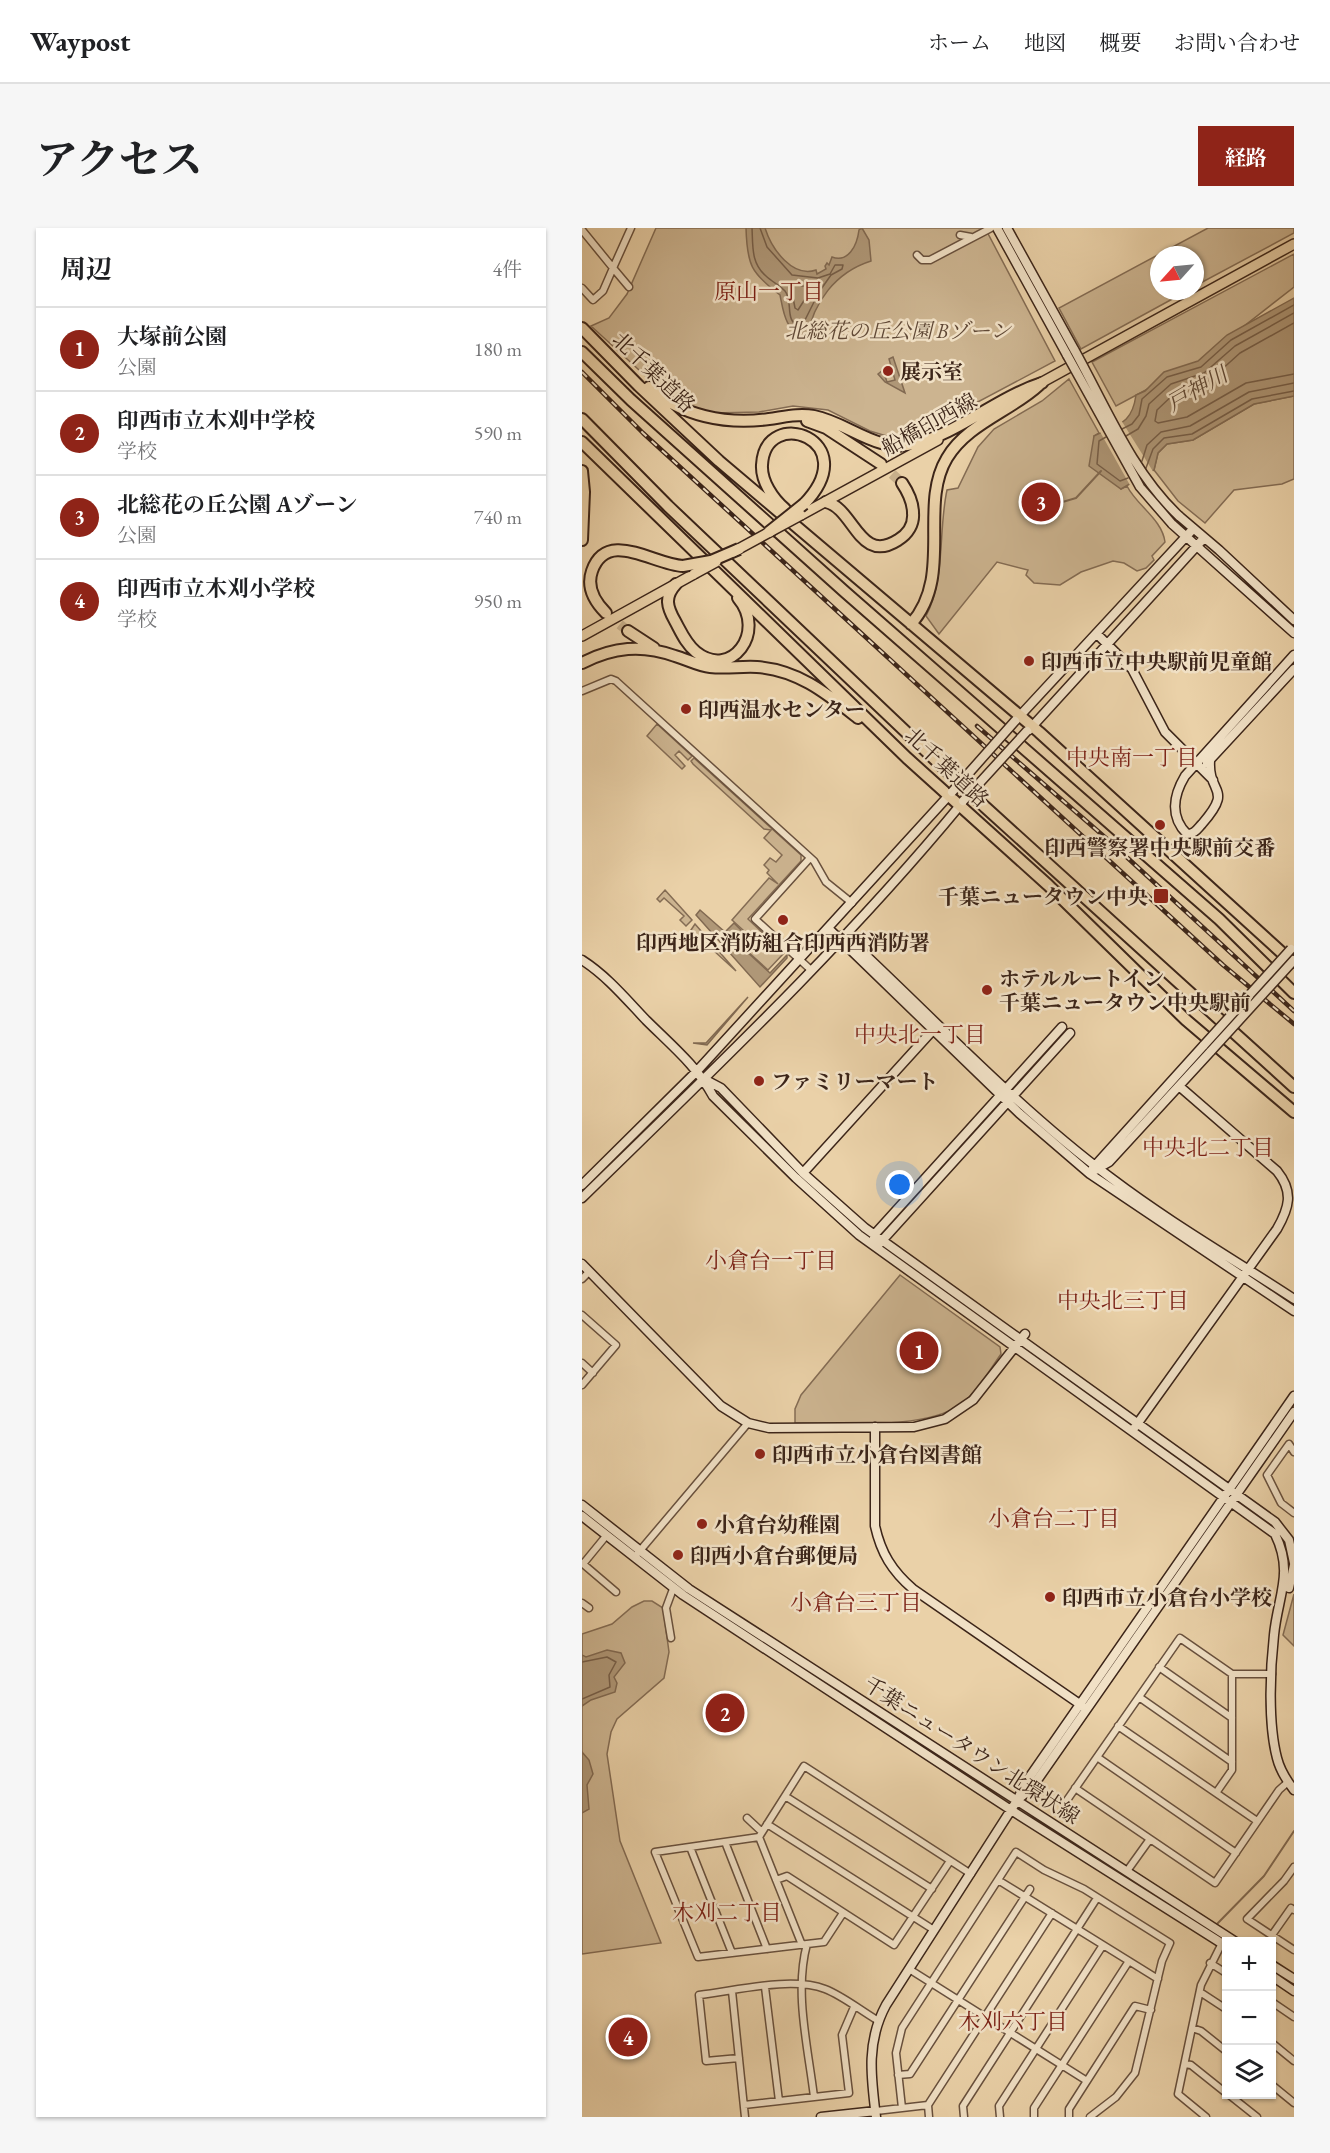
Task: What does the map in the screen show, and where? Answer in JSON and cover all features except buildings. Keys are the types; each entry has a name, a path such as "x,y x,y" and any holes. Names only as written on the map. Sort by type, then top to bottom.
{"highway":[{"path":"582,327 654,392 674,405 700,416 720,419 800,420 826,428 881,464"},
{"name":"北千葉道路","path":"582,327 719,461 872,590 1294,962"},
{"name":"北千葉道路","path":"582,352 631,400 845,592 1219,919 1294,993"},
{"path":"768,419 811,416 836,422 875,442 903,446 923,441 1022,389 1042,383"},
{"path":"911,624 923,610 931,590 937,494 945,461 952,450 970,433 1027,397 1042,383"},
{"name":"北千葉道路","path":"582,419 668,506 985,807 1294,1087"},
{"path":"769,532 804,504 822,480 824,457 815,441 796,432 783,434 772,440 762,456 761,469 769,490 778,503 865,580 872,590"},
{"name":"北千葉道路","path":"582,442 907,758 950,794 1048,885 1186,1020 1294,1112"},
{"path":"582,471 584,492 582,540"},
{"path":"826,502 842,509 853,528 868,542 884,545 906,534 913,519 912,502 902,483"},
{"path":"658,515 743,603 749,616 750,630 741,649 724,659 705,657 695,651 668,609 667,598 676,584"},
{"path":"606,613 594,598 590,577 594,565 609,552 617,549 632,551 659,562 683,566 711,561 739,549"},
{"path":"628,631 657,650 709,667 755,667 797,675 835,699 907,758"},
{"path":"582,663 621,649 657,650"}],"main road":[{"name":"船橋印西線","path":"582,636 1294,244"}],"street":[{"path":"582,288 592,300 603,291 631,228"},
{"path":"917,255 922,260 930,260 991,228"},
{"path":"997,228 1159,496 1294,620"},
{"path":"1007,228 1140,487 1172,525 1294,633"},
{"path":"582,230 629,287"},
{"path":"960,235 975,237"},
{"path":"582,1185 697,1071 1193,529"},
{"path":"582,1198 704,1079 841,939 1204,538"},
{"path":"1097,634 1135,674 1165,732 1195,764 1215,781"},
{"path":"1210,761 1219,796 1215,808 1195,832 1187,834 1177,821 1175,801 1179,785 1195,764 1294,656"},
{"path":"1195,764 1203,765 1210,761 1294,669"},
{"path":"582,691 610,679 616,681 810,858 826,882 852,903"},
{"path":"810,858 755,919 811,970"},
{"path":"828,928 933,1030 1004,1092"},
{"path":"841,939 858,948 1090,1174 1294,1311"},
{"path":"1090,1174 1207,1048 1292,948"},
{"path":"582,960 603,976 697,1071 713,1096 779,1162 827,1208 873,1246 1019,1338 1132,1433 1231,1495 1284,1532 1292,1548 1294,1564 1290,1588 1285,1595"},
{"path":"1097,1167 1109,1162 1179,1086 1207,1048 1294,962"},
{"path":"873,1246 874,1235 1062,1027"},
{"path":"803,1173 933,1030"},
{"path":"873,1246 883,1242 1070,1033"},
{"path":"704,1079 721,1088 803,1173 874,1235 1138,1423 1270,1528 1280,1542 1287,1563 1285,1595 1274,1633 1273,1737 1277,1760 1294,1790"},
{"path":"1132,1433 1242,1278 1284,1216 1288,1205 1288,1188 1277,1171 1179,1086"},
{"path":"1011,1099 1097,1167 1294,1299"},
{"path":"582,1264 730,1413 748,1423 778,1429 923,1426 956,1414 981,1391 1019,1338"},
{"path":"582,1279 589,1272"},
{"path":"582,1315 616,1345 582,1385"},
{"path":"582,1363 593,1372"},
{"path":"876,2114 870,2052 877,2020 1018,1799 1031,1790 1083,1707 1231,1495 1294,1396"},
{"path":"1231,1495 1294,1412"},
{"path":"637,1555 748,1423"},
{"path":"875,1427 875,1526 881,1547 891,1567 913,1589 1083,1707"},
{"path":"1278,1435 1289,1444 1294,1452"},
{"path":"1289,1444 1267,1475 1281,1503 1294,1513"},
{"path":"582,1505 674,1589 666,1608 671,1638"},
{"path":"582,1516 606,1536 637,1555"},
{"path":"606,1536 582,1563 616,1592"},
{"name":"千葉ニュータウン北環状線","path":"674,1589 686,1592 841,1693 1011,1810 1222,1943"},
{"path":"582,1603 589,1608"},
{"path":"1065,1803 1180,1638 1232,1674 1272,1674"},
{"path":"1159,1667 1232,1718"},
{"path":"1216,1793 1232,1770 1232,1674"},
{"name":"千葉ニュータウン北環状線","path":"841,1693 1018,1799 1230,1937"},
{"path":"1139,1697 1232,1762"},
{"path":"1118,1726 1257,1821"},
{"path":"1097,1757 1236,1853"},
{"path":"843,1913 824,1942 698,1957 655,1852 760,1835 804,1766 971,1874"},
{"path":"1075,1788 1215,1883 1257,1821 1288,1782"},
{"path":"785,1796 932,1889"},
{"path":"747,1818 760,1835 776,1880 804,1944 801,1984 814,2097"},
{"path":"767,1824 934,1930"},
{"path":"1127,1871 1150,1839"},
{"path":"725,1842 767,1949"},
{"path":"690,1847 732,1953"},
{"path":"902,2108 896,2053 899,2035 1016,1852 1170,1943 1158,1979 1141,2059 1132,2079 1116,2097 1090,2117"},
{"path":"776,1880 787,1876 894,1945 950,1861"},
{"path":"1294,1867 1284,1881 1247,1918 1294,1950"},
{"path":"998,1880 1158,1979"},
{"path":"898,2075 910,2074 1030,1889"},
{"path":"964,2117 963,2106 1097,1898"},
{"path":"1272,1935 1291,1908 1294,1910"},
{"path":"929,2117 928,2105 1053,1913"},
{"path":"1000,2117 999,2106 1103,1945"},
{"path":"1206,2117 1178,2094 1200,1992 1210,1963 1222,1947"},
{"path":"1035,2117 1034,2108 1129,1961"},
{"path":"1210,1963 1222,1970"},
{"path":"1276,1968 1294,1979"},
{"path":"909,1969 1087,2081"},
{"path":"1276,1979 1294,1991"},
{"path":"739,2058 706,2061 699,1995 801,1984 825,1989 877,2020"},
{"path":"765,1987 779,2101"},
{"path":"732,1991 745,2117"},
{"path":"1200,1992 1222,2006"},
{"path":"1276,2005 1294,2017"},
{"path":"1070,2117 1069,2109 1135,2006 1151,2010"},
{"path":"744,2105 849,2092 842,2035 854,2007"},
{"path":"1192,2028 1201,2031 1222,2047"},
{"path":"1274,2045 1294,2061"},
{"path":"1185,2064 1191,2066 1222,2090"},
{"path":"1276,2088 1294,2103"},
{"path":"1234,2099 1257,2117"},
{"path":"821,2117 876,2114 928,2105"}],"green space":[{"name":"北総花の丘公園 Bゾーン","path":"656,228 985,228 1055,361 912,437 893,438 870,431 828,410 793,406 759,412 713,413 693,407 663,392 591,326 609,318 627,294"},
{"path":"1208,228 1294,228 1294,233 1204,281 1204,246 1174,246"},
{"path":"1294,254 1294,287 1198,362 1116,406 1092,362"},
{"path":"1150,259 1150,300 1171,300 1081,349 1059,308"},
{"path":"1069,379 1099,433 1094,436 1121,489 1127,486 1159,526 1165,542 1152,556 1154,560 1146,568 1137,571 1124,563 1113,561 1081,572 1060,585 1034,583 1026,575 1028,570 997,562 939,634 926,616 939,570 947,490 958,488 978,447 994,429 1042,401"},
{"path":"1294,396 1294,479 1282,484 1234,490 1205,523 1178,501 1154,470 1158,453 1167,444 1193,440 1254,404"},
{"path":"657,724 692,756 688,760 679,751 675,755 685,766 682,769 647,736"},
{"path":"694,758 801,855 801,861 748,919 784,953 768,970 735,940 743,930 732,920 769,878 778,884 767,873 769,870 764,865 770,858 776,862 782,855 764,838 771,830 764,829 693,764 691,761"},
{"path":"665,890 692,920 686,926 680,920 684,916 664,898 660,902 657,899"},
{"path":"695,924 736,971 691,930"},
{"path":"900,1275 1000,1347 1001,1354 983,1380 961,1404 945,1413 926,1418 904,1422 858,1424 795,1423 795,1409 801,1395"},
{"path":"1294,1594 1294,1646 1283,1635"},
{"path":"644,1601 652,1601 663,1608 669,1652 664,1678 617,1719 611,1732 607,1754 620,1841 661,1943 582,1954 582,1634 612,1624 632,1607"}],"water":[{"path":"746,228 765,228 773,245 784,260 799,270 816,270 817,274 826,269 825,266 827,263 829,265 832,257 843,258 851,252 859,230 862,228 869,240 871,261 847,273 828,290 815,312 807,338 790,326 784,315 780,295 752,267"},
{"path":"1294,298 1294,396 1254,404 1193,440 1167,444 1158,453 1154,470 1121,489 1089,466 1094,436 1128,418 1136,395 1145,391 1164,372 1198,361 1227,335"},
{"path":"893,357 905,393 885,382 878,374 883,370 887,382 895,380 889,359"},
{"path":"700,910 725,932 734,923 742,931 734,940 770,973 787,955 787,958 760,987 696,915"},
{"path":"748,997 707,1045 693,1043 706,1043"},
{"path":"607,1650 621,1653 625,1663 614,1677 617,1683 615,1692 591,1700 582,1706 582,1655 586,1657"},
{"path":"582,1752 589,1760 593,1774 587,1785 589,1809 582,1813"}],"pier":[{"path":"1121,420 1154,473 1131,487 1099,430"}],"waterway":[{"name":"戸神川","path":"1039,509 1076,498 1101,471"},
{"path":"1216,1925 1264,1876 1294,1831"}],"tunnel":[{"path":"881,464 902,483"},
{"path":"608,615 628,631"}],"railway":[{"path":"582,372 643,433 1223,965 1294,1024"},
{"path":"977,726 1107,839 1294,1011"}],"place":[{"name":"展示室","path":"888,371"},
{"name":"北総花の丘公園 Aゾーン","path":"1041,502"},
{"name":"印西市立中央駅前児童館","path":"1029,661"},
{"name":"印西温水センター","path":"686,709"},
{"name":"印西警察署中央駅前交番","path":"1160,825"},
{"name":"千葉ニュータウン中央","path":"1161,896"},
{"name":"印西地区消防組合印西西消防署","path":"783,920"},
{"name":"ホテルルートイン 千葉ニュータウン中央駅前","path":"987,990"},
{"name":"ファミリーマート","path":"759,1081"},
{"name":"大塚前公園","path":"919,1351"},
{"name":"印西市立小倉台図書館","path":"760,1454"},
{"name":"小倉台幼稚園","path":"702,1524"},
{"name":"印西小倉台郵便局","path":"678,1555"},
{"name":"印西市立小倉台小学校","path":"1050,1597"},
{"name":"印西市立木刈中学校","path":"725,1713"},
{"name":"印西市立木刈小学校","path":"628,2037"}],"district":[{"name":"原山一丁目","path":"769,291"},
{"name":"中央南一丁目","path":"1132,757"},
{"name":"中央北一丁目","path":"920,1034"},
{"name":"中央北二丁目","path":"1208,1147"},
{"name":"小倉台一丁目","path":"771,1260"},
{"name":"中央北三丁目","path":"1123,1300"},
{"name":"小倉台二丁目","path":"1054,1518"},
{"name":"小倉台三丁目","path":"856,1602"},
{"name":"木刈二丁目","path":"727,1912"},
{"name":"木刈六丁目","path":"1013,2021"}]}
